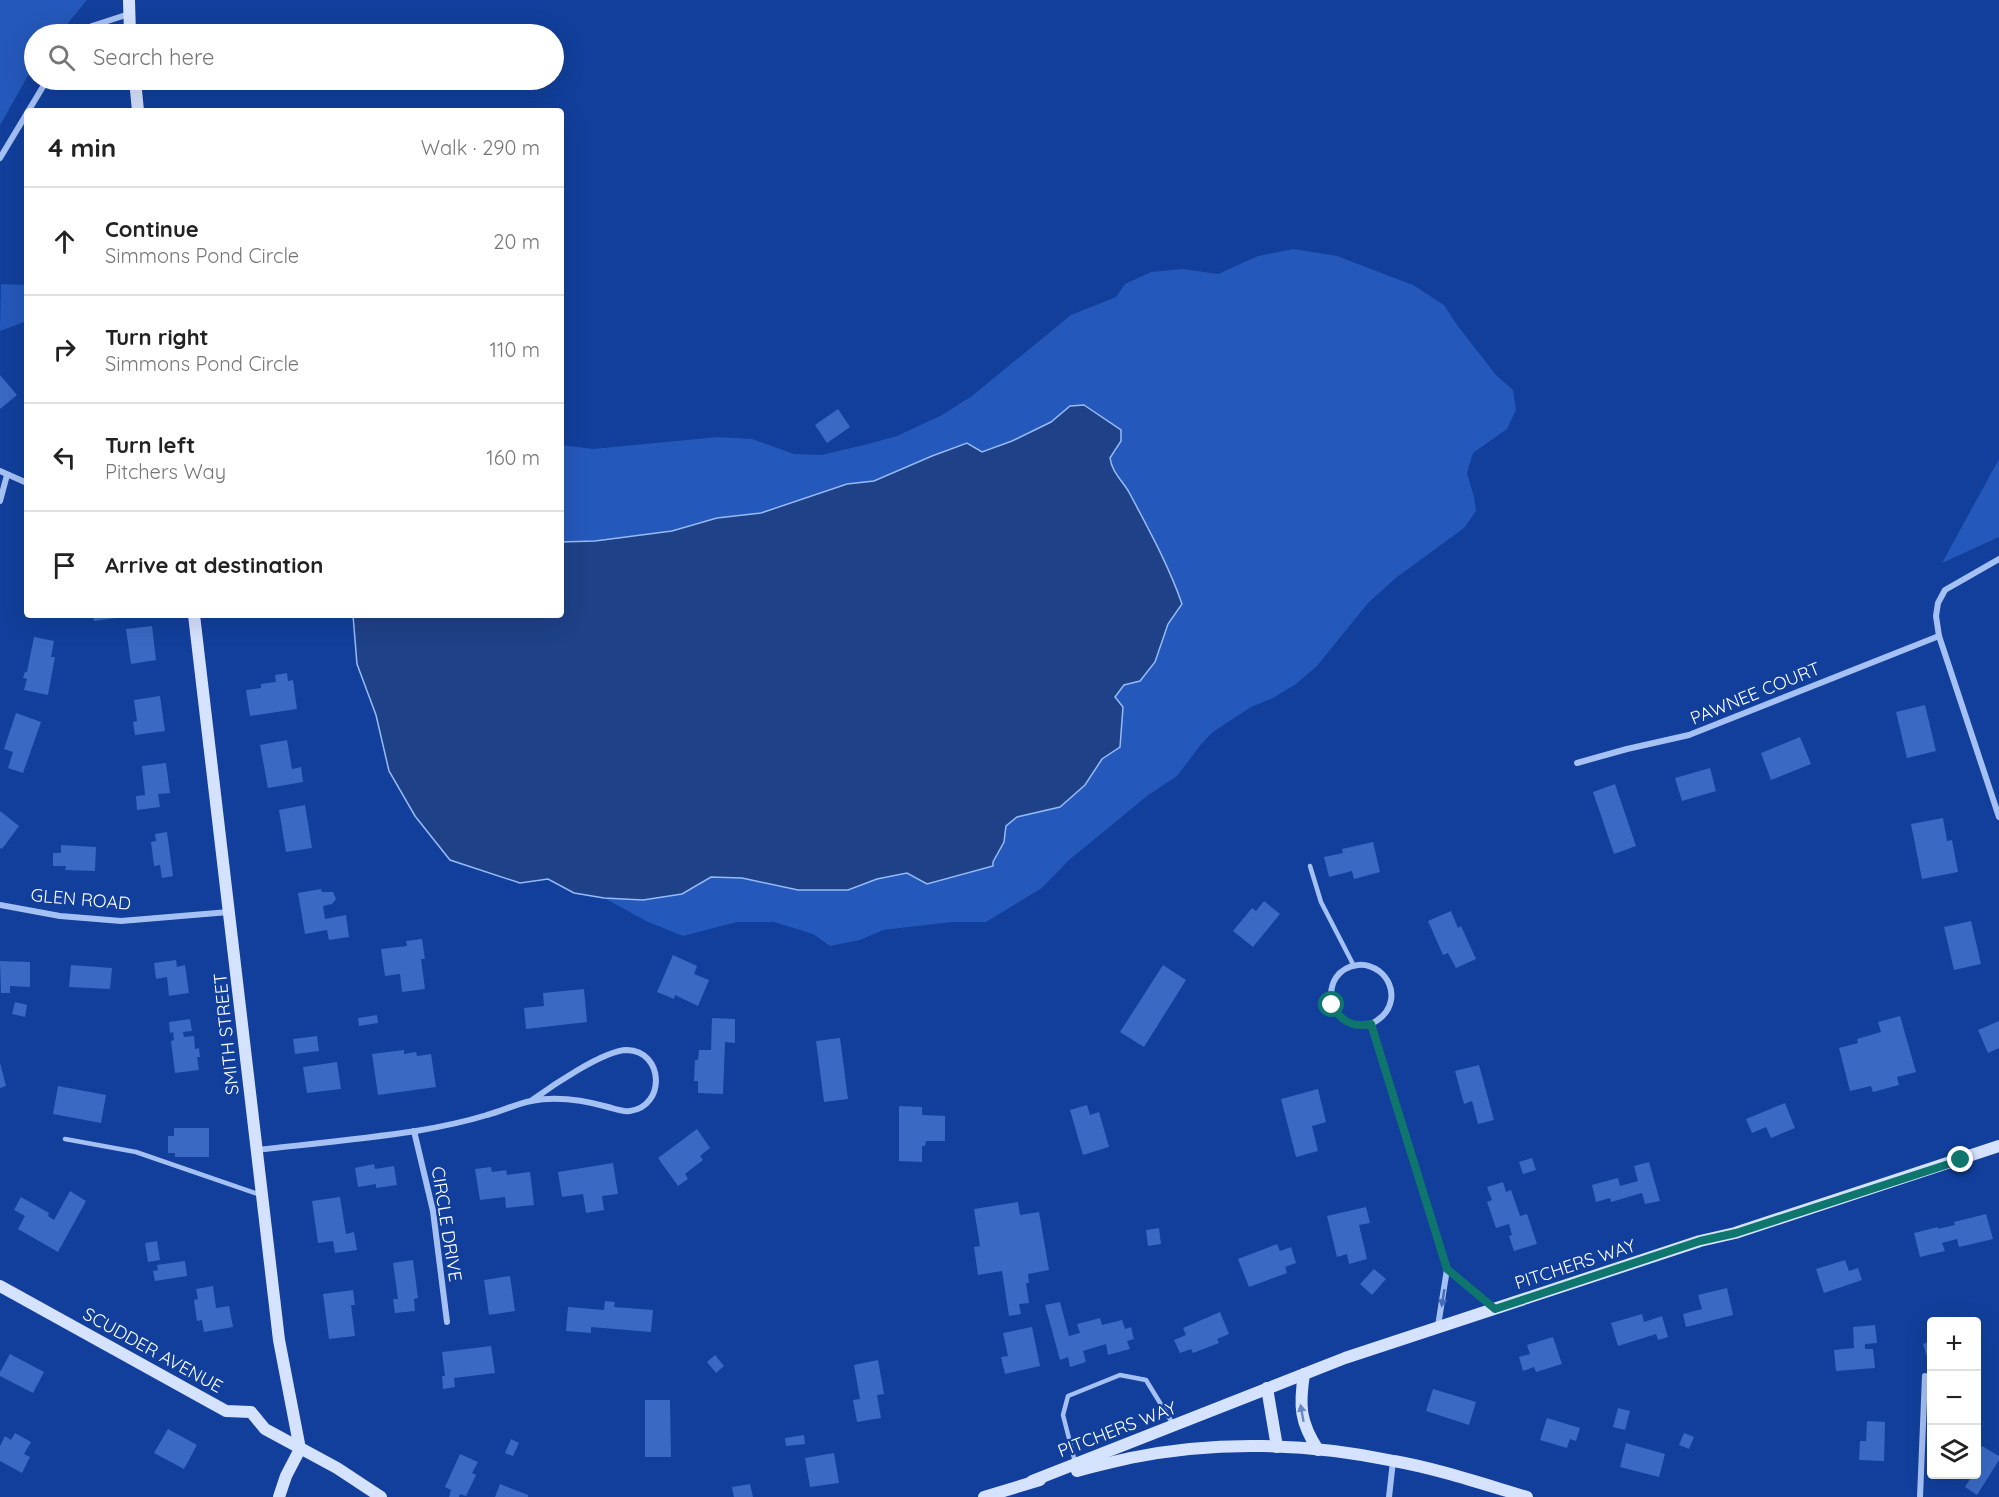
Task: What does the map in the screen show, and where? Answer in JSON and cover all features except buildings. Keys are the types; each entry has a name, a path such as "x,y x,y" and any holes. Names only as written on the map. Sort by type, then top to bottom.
{"main road":[{"path":"129,0 130,24"},
{"path":"136,90 138,108"},
{"name":"SMITH STREET","path":"194,618 279,1340 300,1449"},
{"name":"PITCHERS WAY","path":"1032,1481 1267,1388 1391,1342 1700,1241 1736,1233 1999,1146"},
{"name":"SCUDDER AVENUE","path":"0,1286 226,1411 251,1413 265,1429 337,1468 381,1497"},
{"path":"1304,1374 1301,1393 1302,1418 1318,1450"},
{"path":"1267,1388 1277,1447"},
{"path":"984,1497 1032,1481 1132,1457 1222,1447 1318,1450 1393,1460 1527,1497"},
{"path":"279,1497 286,1476 300,1449"}],"street":[{"path":"98,24 129,14"},
{"path":"30,108 41,90"},
{"path":"0,158 24,118"},
{"path":"0,471 24,482"},
{"path":"0,501 7,475"},
{"path":"1999,559 1945,590 1938,603 1936,616 1940,636 1999,817"},
{"name":"PAWNEE COURT","path":"1577,763 1689,735 1940,636"},
{"name":"GLEN ROAD","path":"0,905 60,916 121,921 230,912"},
{"path":"1364,965 1376,969 1386,977 1391,995 1389,1007 1382,1017 1371,1024 1358,1025 1345,1021 1332,1005 1331,992 1335,979 1345,969 1364,965"},
{"path":"1371,1024 1447,1269 1438,1327"},
{"path":"257,1150 414,1131 462,1122 531,1101 576,1100 631,1111 643,1106 652,1097 657,1085 656,1072 649,1060 639,1053 621,1051 564,1077 531,1101"},
{"name":"CIRCLE DRIVE","path":"414,1131 433,1211 447,1322"},
{"path":"1447,1269 1495,1309"},
{"path":"1920,1497 1925,1376"},
{"path":"1389,1497 1393,1460"}],"lane":[{"path":"1310,866 1321,902 1354,966"},
{"path":"65,1139 136,1152 262,1196"},
{"path":"1075,1464 1063,1414 1068,1396 1120,1375 1146,1380 1174,1426"}],"shaded area":[{"path":"0,0 87,0 67,24 24,24 24,83 0,125"},
{"path":"1294,249 1337,256 1413,285 1444,305 1496,375 1513,390 1516,410 1507,429 1473,453 1467,473 1476,511 1464,528 1397,577 1368,603 1317,666 1296,684 1273,698 1251,707 1213,732 1177,776 1147,796 1069,860 1042,888 986,922 952,922 883,930 860,940 830,946 813,934 774,922 737,922 683,936 646,921 604,898 643,900 682,894 711,877 742,878 798,890 848,890 877,879 907,873 927,884 993,866 1004,842 1006,826 1017,817 1060,807 1085,785 1102,759 1115,697 1124,685 1140,681 1155,662 1168,624 1181,604 1157,548 1130,494 1111,463 1110,458 1117,450 1121,430 1084,405 1070,406 1051,422 1012,441 981,452 967,443 874,481 847,484 761,513 717,518 672,531 595,541 564,542 564,445 593,449 718,437 752,439 794,454 821,455 897,436 942,415 972,396 1071,315 1116,297 1125,284 1151,272 1183,269 1218,274 1258,256"},
{"path":"1,284 24,285 24,322 0,331"},
{"path":"1084,405 1121,430 1121,441 1110,458 1111,463 1158,548 1182,604 1168,624 1155,662 1140,681 1124,685 1115,697 1123,707 1120,747 1102,759 1085,785 1060,807 1017,817 1006,826 1004,842 993,866 927,884 907,873 877,879 848,890 798,890 742,878 711,877 682,894 643,900 604,898 574,893 548,879 520,883 450,860 415,816 389,771 376,715 357,664 353,618 564,618 564,542 595,541 672,531 717,518 761,513 847,484 874,481 967,443 982,452 1012,441 1051,422 1070,406"},
{"path":"1999,459 1999,537 1942,563"}],"route":[{"path":"1332,1005 1335,1011 1351,1024 1371,1024 1447,1269 1495,1309 1700,1241 1736,1233 1961,1160"}]}
